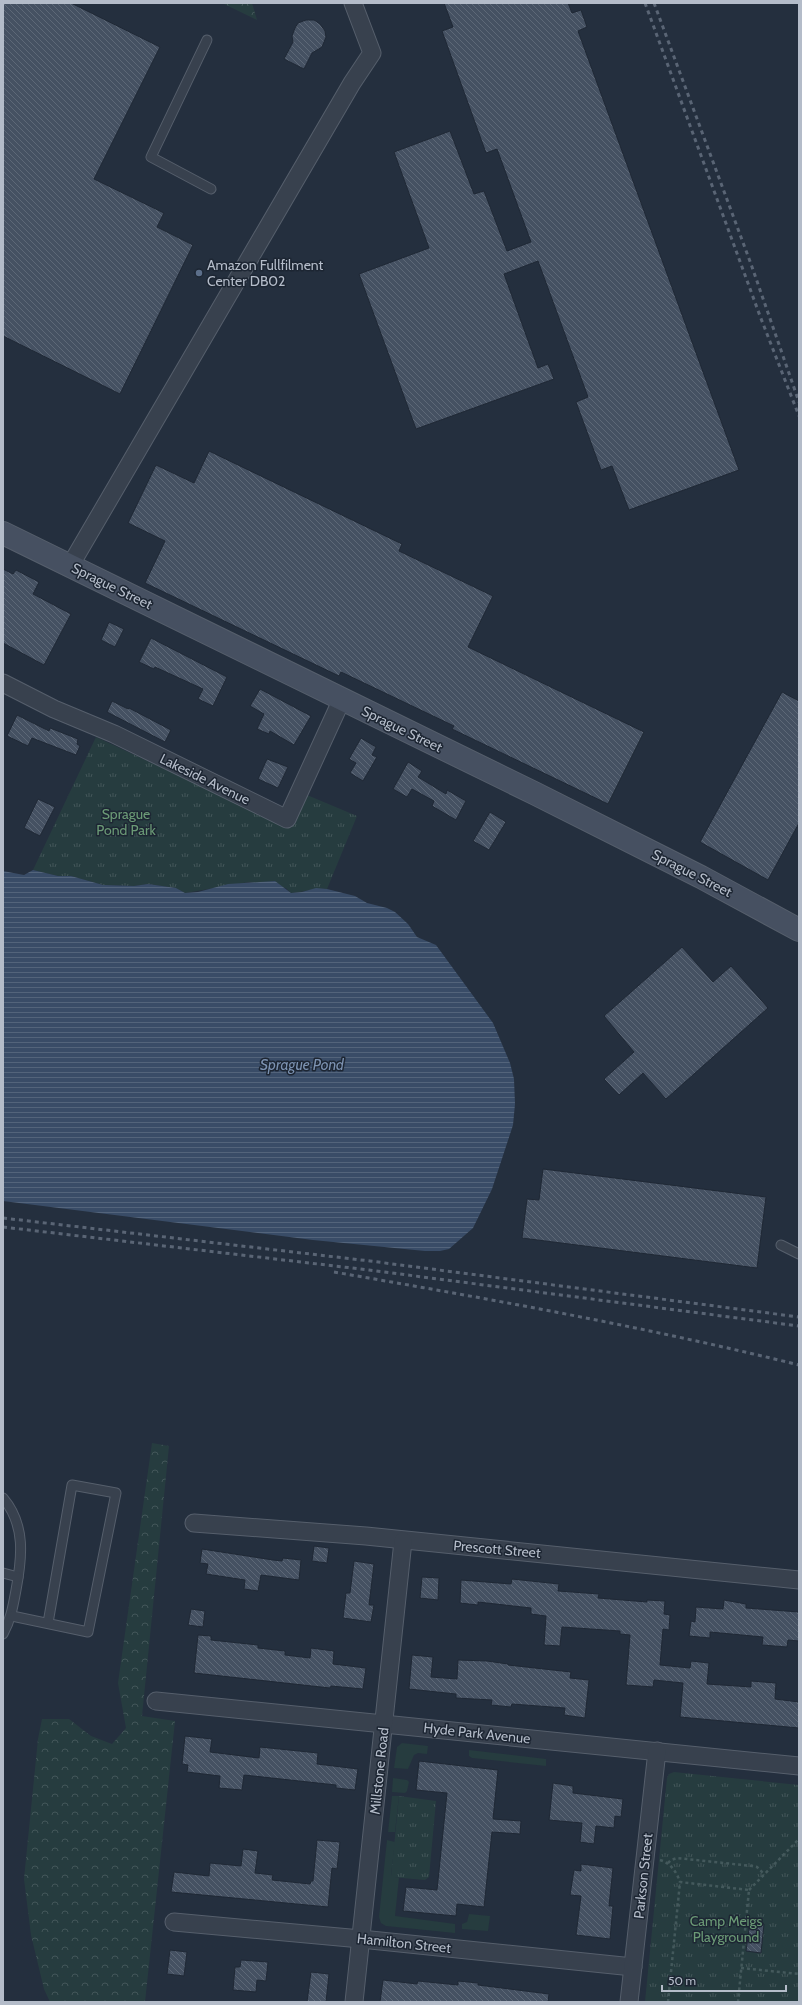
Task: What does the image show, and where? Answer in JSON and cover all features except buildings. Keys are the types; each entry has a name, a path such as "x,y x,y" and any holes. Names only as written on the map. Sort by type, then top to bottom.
{"main road":[{"name":"Sprague Street","path":"3,533 795,923"}],"street":[{"path":"70,566 352,83 372,53 353,3"},
{"name":"Lakeside Avenue","path":"3,683 54,709 114,734 287,819 342,699"},
{"name":"Prescott Street","path":"194,1523 403,1541 799,1580"},
{"name":"Millstone Road","path":"354,2002 403,1541"},
{"name":"Hyde Park Avenue","path":"156,1701 799,1766"},
{"name":"Parkson Street","path":"629,2002 656,1751"},
{"name":"Hamilton Street","path":"174,1922 361,1938 633,1967"}],"lane":[{"path":"207,40 151,157 212,189"},
{"path":"781,1245 799,1254"},
{"path":"12,1616 88,1632 116,1493 72,1485 48,1623"},
{"path":"3,1498 12,1512 20,1536 22,1550 12,1616 3,1634"},
{"path":"3,1574 18,1577"}],"path":[{"path":"738,2002 740,1968 750,1890 799,1839"},
{"path":"668,1863 677,1858 745,1865 757,1867 764,1874"},
{"path":"657,1860 668,1863 676,1873 680,1882 668,2002"},
{"path":"680,1882 750,1890"},
{"path":"740,1968 799,1974"}],"green space":[{"path":"222,3 252,3 257,20"},
{"name":"Sprague Pond Park","path":"96,737 291,828 307,795 357,816 327,889 291,893 286,888 249,882 185,893 176,888 148,884 134,886 103,885 71,876 58,876 33,870"},
{"path":"152,1443 169,1446 142,1716 175,1721 145,2002 50,2002 44,1989 31,1935 24,1879 38,1739 42,1719 69,1719 91,1736 112,1744 126,1728 118,1683"},
{"path":"402,1743 428,1746 427,1754 418,1753 414,1755 408,1769 394,1768 397,1747"},
{"path":"469,1750 546,1759 546,1766 472,1758 469,1756"},
{"name":"Camp Meigs Playground","path":"674,1772 799,1785 799,2002 645,2002 667,1778 669,1774"},
{"path":"393,1778 407,1780 409,1782 405,1793 392,1792"},
{"path":"392,1796 399,1796 395,1832 388,1832"},
{"path":"399,1796 436,1801 429,1877 425,1880 391,1877"},
{"path":"387,1840 395,1842 391,1876 399,1878 395,1916 455,1924 455,1933 386,1926 381,1923 379,1917"},
{"path":"469,1914 490,1916 488,1931 462,1929 462,1924 467,1922"}],"water":[{"name":"Sprague Pond","path":"33,870 58,876 71,876 103,885 134,886 148,884 176,888 185,893 198,892 228,884 275,881 291,893 316,888 327,889 355,896 367,903 387,908 395,912 408,924 417,937 436,945 493,1023 510,1063 514,1079 515,1104 513,1125 492,1189 473,1228 449,1249 440,1251 425,1251 313,1240 3,1201 3,871 24,875"}],"railway":[{"path":"645,3 760,316 799,416"},
{"path":"654,3 751,264 799,402"},
{"path":"3,1218 370,1261 799,1317"},
{"path":"3,1227 369,1270 799,1326"},
{"path":"334,1272 509,1303 626,1326 799,1365"}],"place":[{"name":"Amazon Fullfilment Center DB02","path":"199,273"}]}
